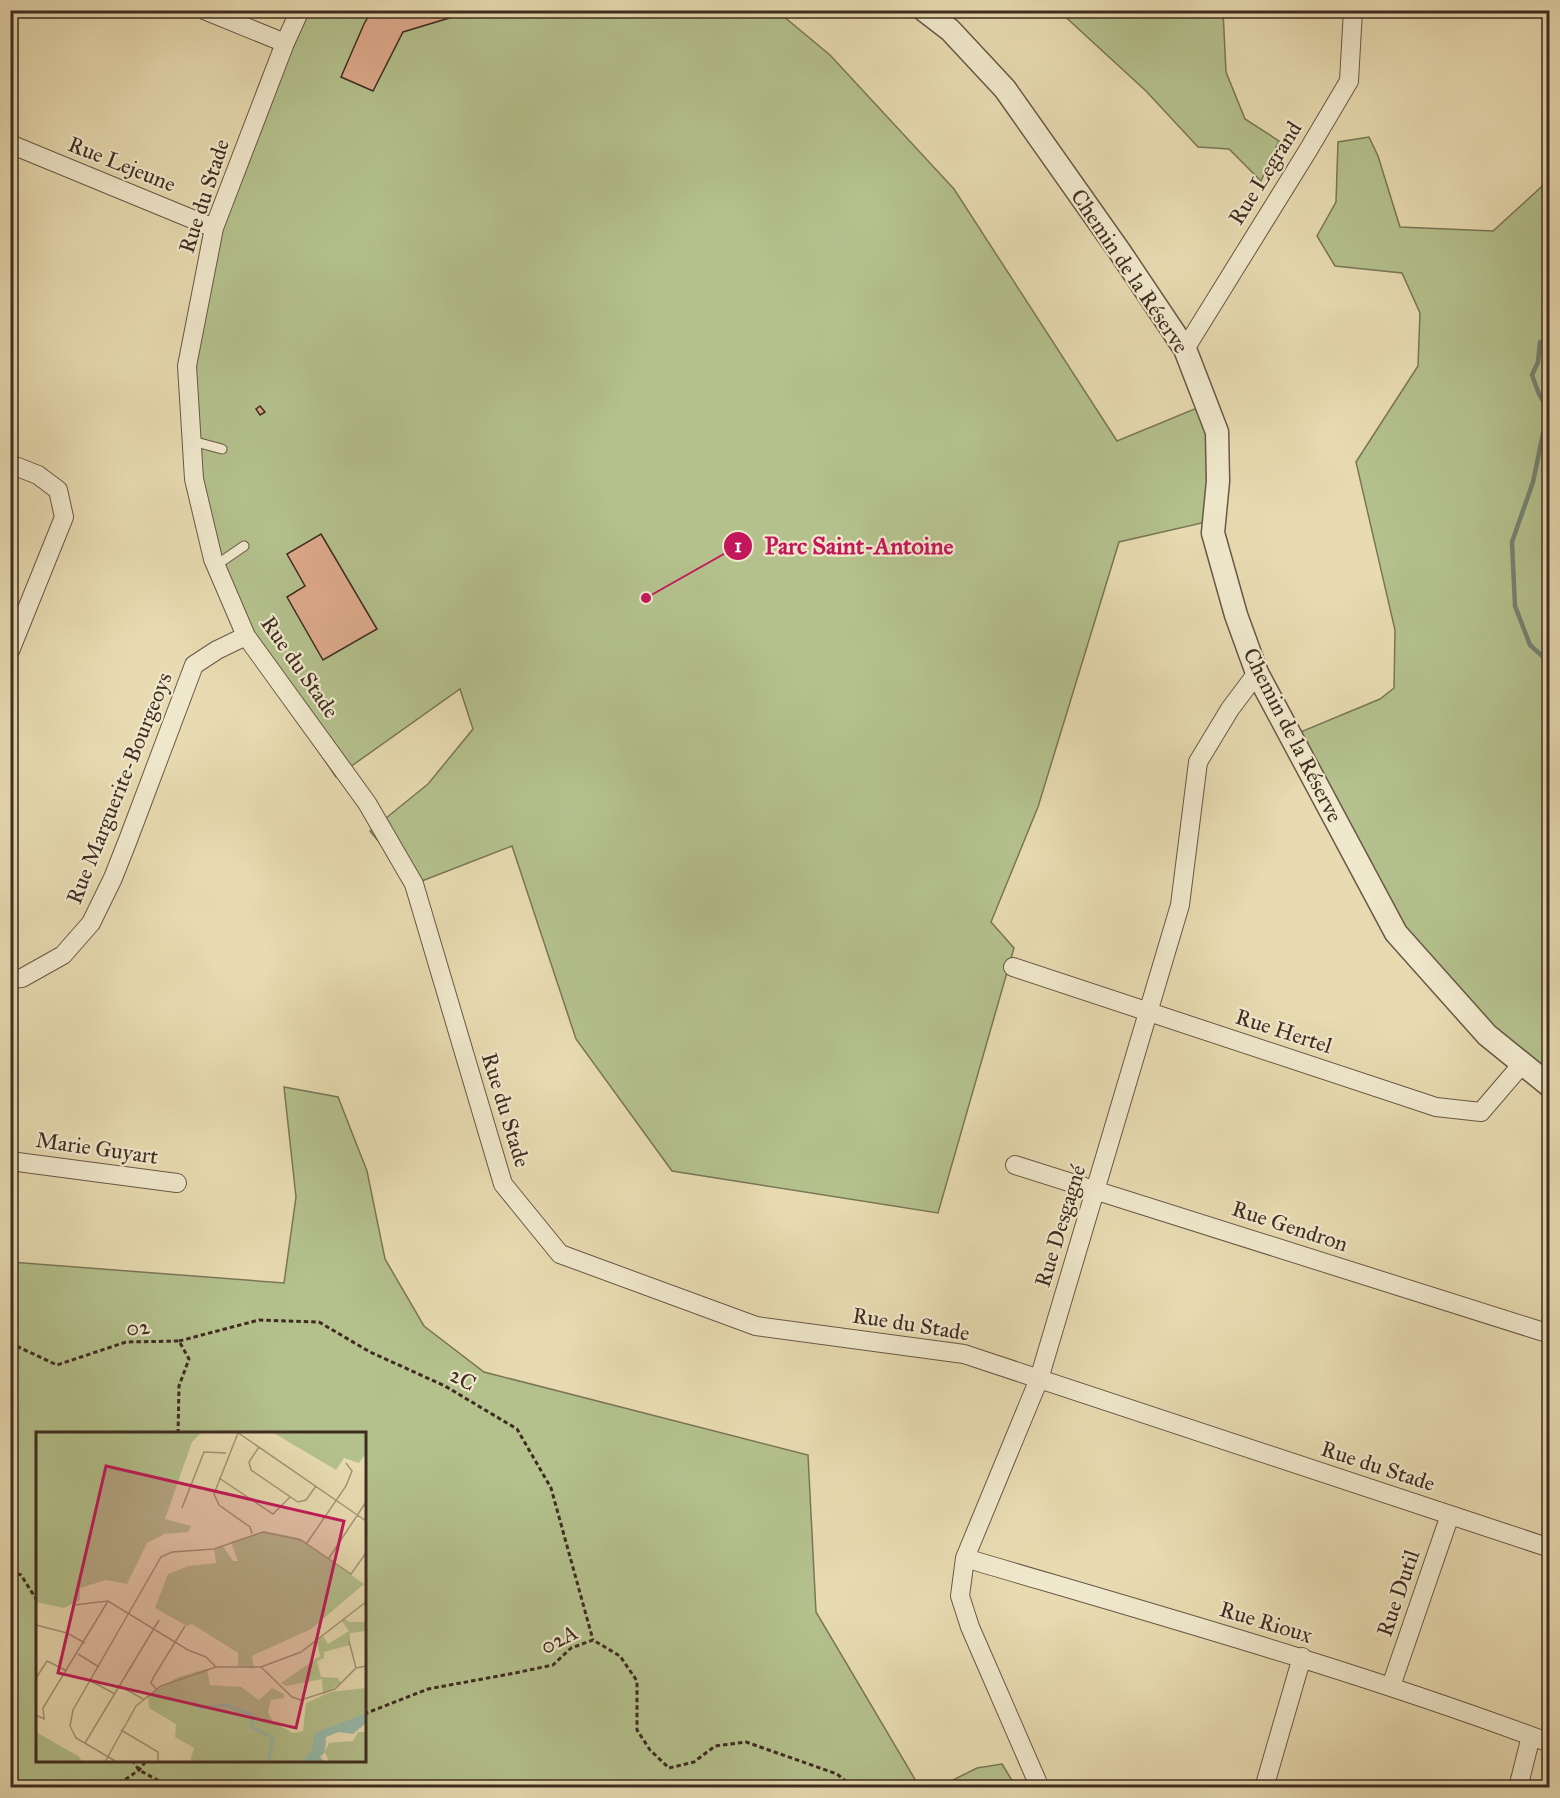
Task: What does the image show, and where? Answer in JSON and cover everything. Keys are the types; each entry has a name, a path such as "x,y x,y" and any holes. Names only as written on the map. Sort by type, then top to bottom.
{"street":[{"path":"204,10 285,43"},
{"name":"Rue du Stade","path":"300,10 285,43 214,228 187,366 194,479 215,566 246,636 367,803 414,884 502,1184 560,1254 756,1326 964,1354 1550,1548"},
{"name":"Chemin de la Réserve","path":"924,10 950,30 1005,89 1185,349 1216,432 1218,481 1213,533 1236,615 1257,673 1396,933 1487,1035 1550,1086"},
{"name":"Rue Legrand","path":"1185,349 1307,152 1348,81 1353,10"},
{"name":"Rue Lejeune","path":"10,144 214,228"},
{"path":"10,464 38,475 58,490 64,517 10,651"},
{"name":"Rue Marguerite-Bourgeoys","path":"10,979 22,978 63,955 91,923 125,849 194,665 217,650 246,636"},
{"name":"Rue Desgagné","path":"1040,1788 970,1627 960,1596 965,1558 1039,1379 1180,905 1198,762 1230,710 1257,673"},
{"name":"Rue Hertel","path":"1013,967 1436,1107 1481,1112 1522,1064"},
{"name":"Marie Guyart","path":"10,1161 177,1183"},
{"name":"Rue Gendron","path":"1015,1165 1550,1334"},
{"name":"Rue Dutil","path":"1391,1686 1450,1515"},
{"name":"Rue Rioux","path":"965,1558 1302,1657 1550,1743"},
{"path":"1264,1788 1302,1657"},
{"path":"1518,1788 1532,1736"}],"lane":[{"path":"192,441 222,449"},
{"path":"215,566 244,546"}],"path":[{"name":"2C","path":"179,1341 259,1320 319,1322 370,1352 444,1386 517,1429 551,1488 593,1640"},
{"name":"02","path":"10,1343 57,1365 126,1342 179,1341 189,1359 179,1386 178,1432"},
{"path":"10,1571 21,1575 36,1599"},
{"name":"02A","path":"366,1713 428,1689 553,1665 571,1648 593,1640 620,1656 637,1681 637,1730 650,1750 669,1768 694,1762 715,1746 746,1742 837,1774 854,1788"},
{"path":"133,1762 139,1770 172,1788"},
{"path":"113,1788 139,1770 146,1762"}],"green space":[{"path":"303,11 777,11 830,55 954,189 1117,441 1209,403 1215,520 1119,542 1038,807 991,922 1014,948 938,1213 672,1171 576,1039 512,846 414,884 370,831 428,784 473,729 460,689 336,777 244,641 184,455 193,297"},
{"path":"1059,11 1223,11 1226,72 1245,119 1279,141 1261,181 1229,149 1198,147 1146,91"},
{"path":"1369,137 1378,156 1400,227 1493,231 1549,180 1549,1088 1396,934 1286,738 1380,699 1394,688 1395,630 1356,462 1418,366 1420,313 1402,273 1335,266 1317,236 1336,202 1338,142"},
{"path":"284,1087 338,1097 367,1171 385,1259 424,1326 484,1372 808,1455 816,1612 916,1781 923,1787 11,1787 11,1262 284,1283 296,1197"},
{"path":"1002,1764 1016,1787 939,1787 977,1768"}],"building":[{"path":"372,10 476,10 403,32 373,91 341,77"},
{"path":"260,406 265,412 260,415 256,409"},
{"path":"321,534 377,629 323,660 287,597 305,586 287,554"}],"waterway":[{"path":"1550,341 1540,342 1538,362 1532,375 1548,410 1533,482 1512,542 1515,606 1530,645 1550,663"}],"place":[{"name":"Parc Saint-Antoine","path":"646,598"}]}
